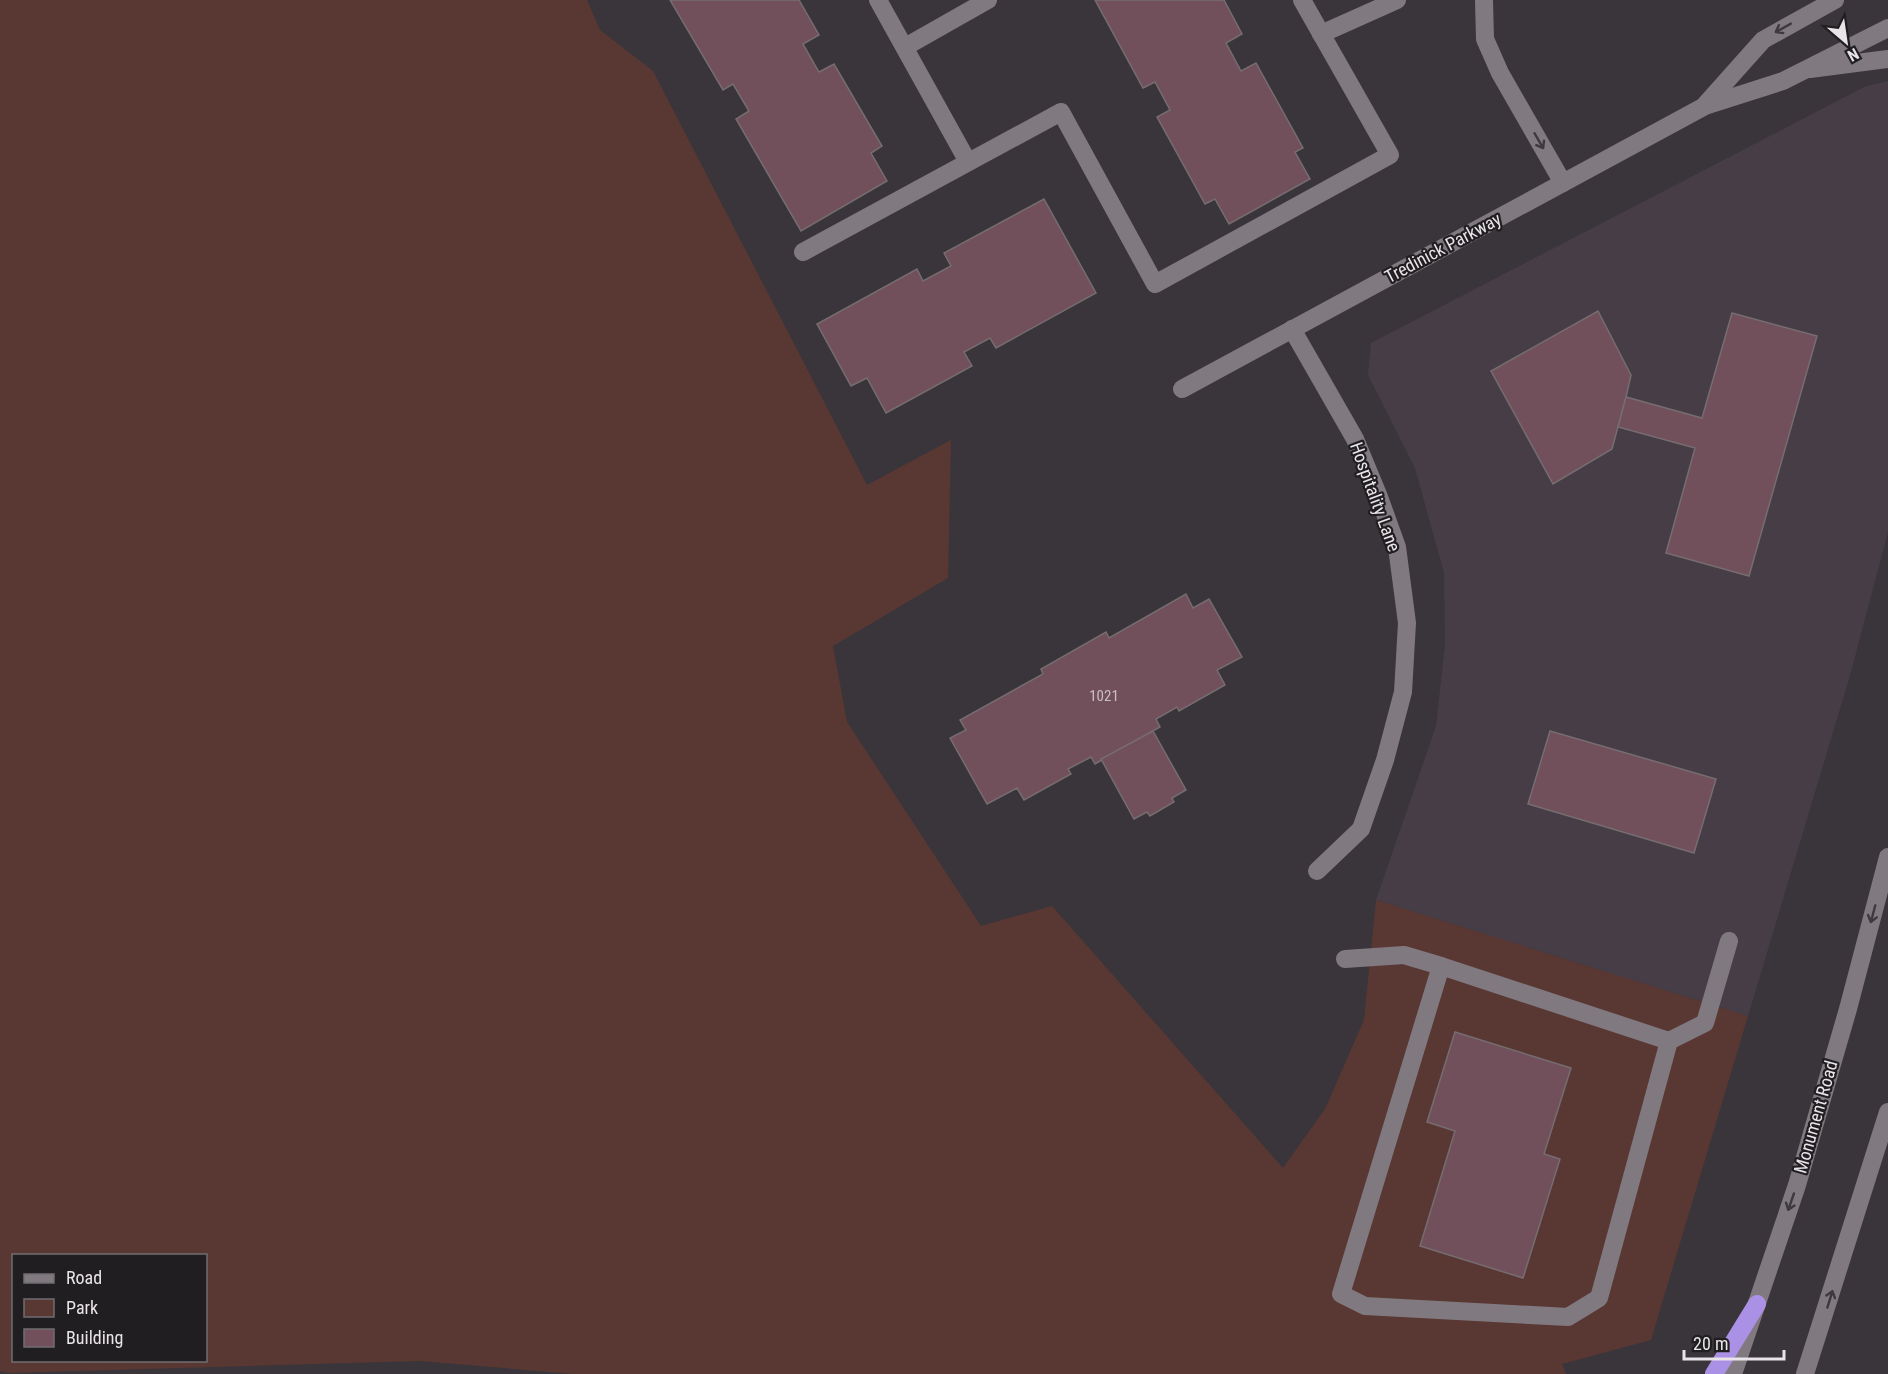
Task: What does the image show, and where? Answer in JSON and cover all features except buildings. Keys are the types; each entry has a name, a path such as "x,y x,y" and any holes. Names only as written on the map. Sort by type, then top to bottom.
{"highway":[{"path":"1714,1374 1757,1304"}],"street":[{"path":"878,0 968,162"},
{"path":"904,47 988,0"},
{"path":"803,252 1061,112 1155,284 1390,155 1302,0"},
{"path":"1321,34 1397,0"},
{"path":"1484,0 1485,39 1500,73 1563,183"},
{"name":"Tredinick Parkway","path":"1705,106 1762,39 1834,0"},
{"name":"Tredinick Parkway","path":"1182,389 1705,106 1783,81 1888,28"},
{"path":"1809,69 1888,59"},
{"name":"Hospitality Lane","path":"1292,329 1355,439 1379,497 1396,548 1407,623 1403,692 1385,760 1361,829 1317,871"},
{"name":"Monument Road","path":"1732,1374 1800,1174 1848,1009 1888,857"},
{"path":"1345,959 1404,955 1669,1041 1705,1023 1729,941"},
{"path":"1441,966 1341,1294 1365,1306 1568,1317 1599,1298 1669,1041"},
{"path":"1805,1374 1888,1112"}],"shaded area":[{"path":"1888,81 1888,532 1851,672 1748,1016 1376,900 1436,726 1445,645 1444,573 1415,468 1368,375 1371,343 1866,86"}],"green space":[{"path":"0,0 587,0 600,30 653,71 867,485 951,440 948,578 833,646 847,722 981,926 1052,906 1283,1168 1325,1109 1364,1020 1376,900 1748,1016 1651,1340 1562,1364 1566,1374 574,1374 420,1361 8,1373 0,1371"}]}
